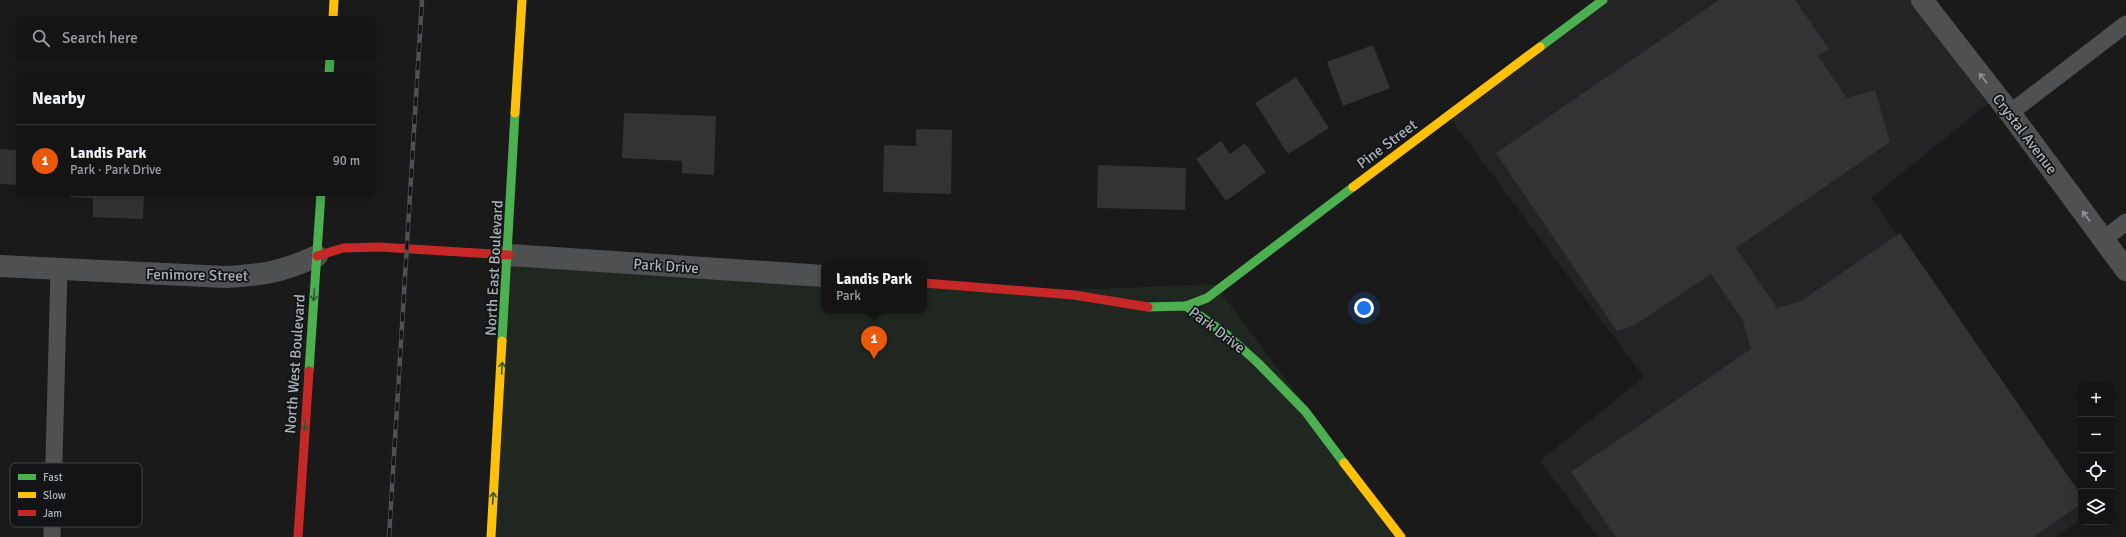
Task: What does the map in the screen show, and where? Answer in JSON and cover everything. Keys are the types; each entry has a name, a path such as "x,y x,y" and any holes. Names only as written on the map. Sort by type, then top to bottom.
{"main road":[{"path":"333,16 334,0"},
{"name":"North East Boulevard","path":"491,537 509,255 522,0"},
{"name":"Pine Street","path":"1186,306 1207,298 1327,206 1603,0"},
{"path":"329,72 330,60"},
{"name":"North West Boulevard","path":"298,537 321,196"},
{"name":"Fenimore Street","path":"317,256 343,248 379,247 509,255"},
{"name":"Park Drive","path":"927,283 1074,295 1150,307 1186,306 1227,335 1253,358 1305,411 1401,537"}],"street":[{"name":"Crystal Avenue","path":"1922,0 2010,113 2126,270"},
{"name":"Park Drive","path":"509,255 821,276"},
{"name":"Fenimore Street","path":"0,266 226,277 260,275 289,269 317,256"}],"lane":[{"path":"2010,113 2126,24"},
{"path":"2104,239 2126,222"},
{"path":"54,463 59,269"},
{"path":"52,527 52,537"}],"shaded area":[{"path":"1604,0 1914,0 1991,101 1871,198 2078,494 2078,522 2055,537 1598,537 1540,461 1644,377 1448,115"},
{"path":"509,255 821,278 821,313 927,313 927,285 1022,292 1215,284 1403,537 491,537"}],"building":[{"path":"1719,0 1795,0 1829,49 1818,56 1847,98 1875,90 1890,142 1736,248 1777,308 1801,301 1900,233 2078,491 2078,506 2033,537 1616,537 1571,472 1751,349 1743,321 1711,274 1635,325 1617,331 1496,153"},
{"path":"1373,45 1390,88 1343,106 1327,62"},
{"path":"1296,77 1329,128 1288,154 1255,103"},
{"path":"624,113 716,116 714,175 682,173 682,161 622,158"},
{"path":"916,129 952,130 951,194 883,192 884,145 916,146"},
{"path":"1221,141 1230,154 1245,143 1266,172 1226,201 1196,159"},
{"path":"0,149 16,150 16,185 0,184"},
{"path":"1098,165 1186,168 1185,210 1097,208"},
{"path":"144,196 143,219 93,217 93,198 70,197"}],"railway":[{"path":"389,537 422,0"}],"traffic: fast":[{"path":"1540,47 1603,0"},
{"path":"329,72 330,60"},
{"path":"502,341 515,113"},
{"path":"1186,306 1207,298 1353,187"},
{"path":"309,371 321,196"},
{"path":"1148,307 1186,306 1227,335 1258,363 1305,411 1344,463"}],"traffic: slow":[{"path":"333,16 334,0"},
{"path":"515,113 522,0"},
{"path":"1353,187 1540,47"},
{"path":"491,537 502,341"},
{"path":"1344,463 1401,537"}],"traffic: jam":[{"path":"317,256 343,248 379,247 509,255"},
{"path":"927,283 1074,295 1148,307"},
{"path":"298,537 309,371"}],"place":[{"name":"Landis Park","path":"874,359"}]}
